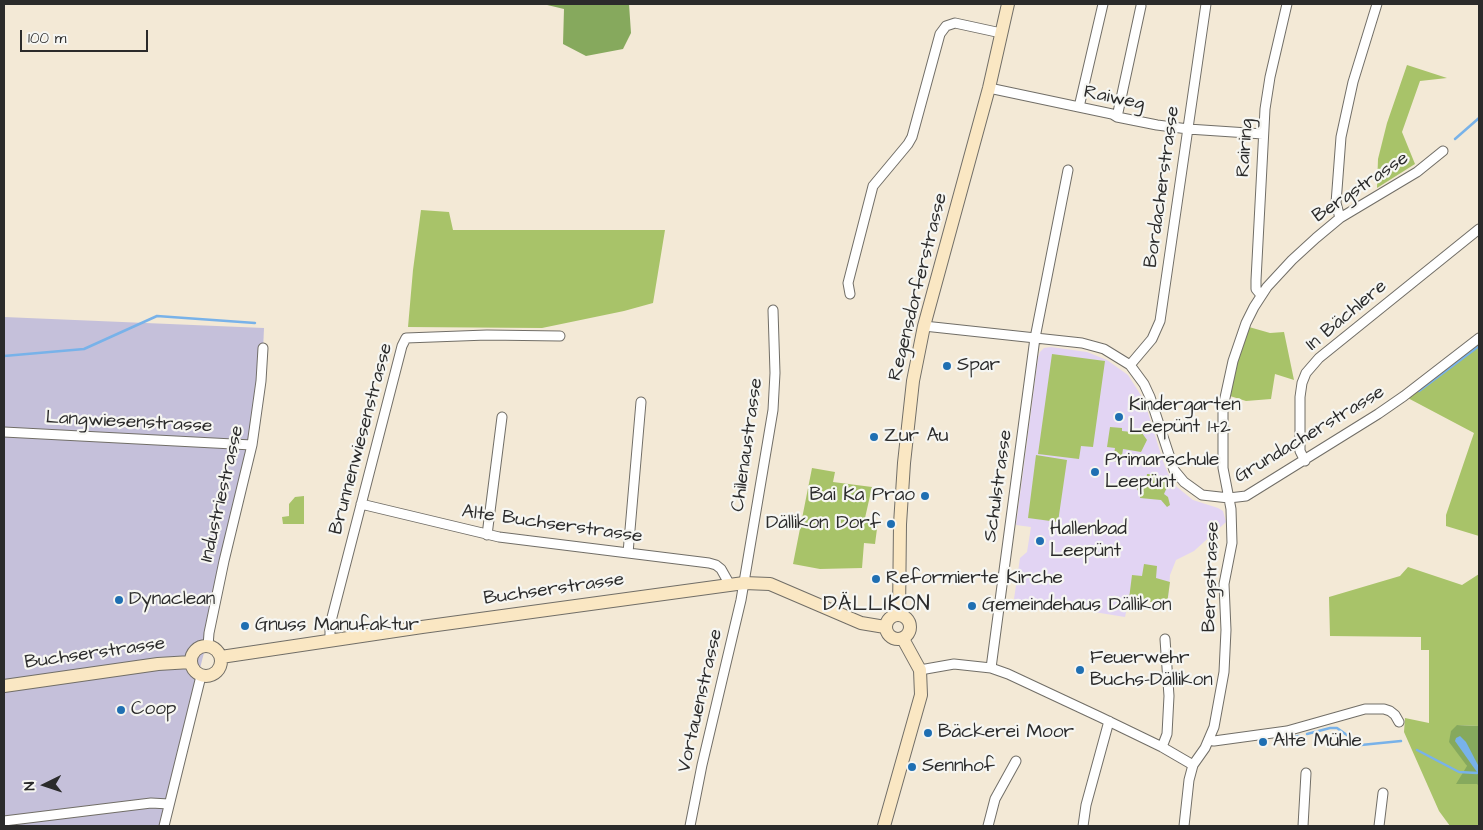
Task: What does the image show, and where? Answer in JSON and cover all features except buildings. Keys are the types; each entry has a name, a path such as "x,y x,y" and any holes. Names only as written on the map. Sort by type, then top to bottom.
{"street":[{"name":"Regensdorferstrasse","path":"899,615 900,524 904,463 913,381 924,326 989,88 1008,4"},
{"path":"1079,108 1103,4"},
{"name":"Bordacherstrasse","path":"1130,365 1152,339 1160,321 1206,4"},
{"name":"Rairing","path":"1261,295 1256,289 1256,280 1263,134 1270,77 1287,4"},
{"path":"1340,218 1336,203 1342,137 1353,82 1377,4"},
{"path":"1117,117 1141,6"},
{"path":"850,294 848,283 873,186 912,137 940,34 946,26 955,22 1001,33"},
{"name":"Raiweg","path":"989,88 1112,114 1117,117 1188,129 1263,134"},
{"name":"Bergstrasse","path":"1193,764 1209,740 1218,709 1225,656 1224,584 1232,543 1229,498 1224,476 1222,447 1224,401 1233,361 1246,324 1261,295 1292,260 1340,218 1417,172 1443,150"},
{"name":"Schulstrasse","path":"991,668 1035,338 1068,170"},
{"name":"In Bächlere","path":"1304,460 1300,450 1300,397 1306,373 1319,358 1479,229"},
{"name":"Chilenaustrasse","path":"744,583 775,391 773,310"},
{"name":"Grundacherstrasse","path":"924,326 1092,345 1104,349 1130,365 1150,396 1174,470 1184,482 1202,495 1229,498 1246,496 1398,401 1479,338"},
{"name":"Brunnenwiesenstrasse","path":"330,640 330,625 402,346 406,338 486,335 560,336"},
{"name":"Industriestrasse","path":"208,646 224,561 252,445 261,381 263,348"},
{"path":"628,553 641,402"},
{"path":"487,535 502,417"},
{"name":"Langwiesenstrasse","path":"4,432 252,445"},
{"name":"Alte Buchserstrasse","path":"361,504 487,535 716,565 724,572 730,585"},
{"name":"Buchserstrasse","path":"221,657 330,640 744,583 770,584 844,616 867,624 885,627"},
{"name":"Vortauenstrasse","path":"690,826 702,765 731,648 744,583"},
{"path":"899,615 906,618 910,626 909,634 903,639 894,640 885,627 890,618 899,615"},
{"path":"884,826 919,706 922,686 920,670 903,639"},
{"path":"1162,747 1167,734 1169,696 1165,639"},
{"path":"208,646 216,650 221,657 221,663 217,672 212,675 201,676 194,670 191,662 198,648 208,646"},
{"name":"Buchserstrasse","path":"4,686 144,666 191,662"},
{"path":"920,670 954,664 991,668 1109,721 1193,764 1189,780 1184,826"},
{"path":"164,826 201,676"},
{"path":"1209,740 1214,741 1287,731 1365,709 1384,709 1390,711 1399,722"},
{"path":"1083,826 1086,805 1109,721"},
{"path":"988,826 995,799 1016,761"},
{"path":"1302,826 1306,773"},
{"path":"1379,826 1383,793"},
{"path":"4,821 151,803 169,804"}],"shaded area":[{"path":"4,317 264,328 262,373 209,633 160,826 4,826"},
{"name":"Primarschule Leepünt","path":"1051,347 1087,352 1107,360 1128,375 1144,400 1172,483 1193,500 1223,511 1226,522 1194,551 1176,560 1170,575 1168,602 1129,597 1125,617 1014,599 1020,558 1027,552 1031,527 1016,525 1038,358 1044,348"}],"green space":[{"path":"543,4 629,4 631,33 623,49 586,56 563,44 564,9"},
{"path":"1407,65 1447,78 1420,81 1402,132 1415,164 1377,188 1378,159 1387,123"},
{"path":"421,210 449,212 453,230 665,230 653,303 542,328 408,327"},
{"path":"1249,327 1270,333 1284,332 1294,380 1275,374 1271,399 1246,401 1230,396 1239,353"},
{"path":"1479,338 1479,536 1446,526 1446,515 1474,433 1404,396"},
{"path":"1052,354 1105,361 1093,447 1081,446 1079,459 1038,454"},
{"path":"1110,427 1122,428 1122,431 1142,433 1147,440 1141,452 1123,449 1121,462 1113,461 1115,448 1107,447"},
{"path":"1036,455 1067,460 1058,522 1028,518"},
{"path":"812,468 835,472 833,482 872,487 865,518 878,521 875,544 864,543 862,568 820,569 793,564"},
{"path":"1147,474 1155,474 1168,485 1164,494 1168,497 1170,505 1167,507 1161,500 1140,498 1141,491 1137,490 1138,485 1146,486"},
{"path":"304,496 304,524 283,524 282,517 289,516 289,504 295,497"},
{"path":"1144,564 1157,566 1156,578 1170,582 1167,604 1129,599 1132,575 1142,576"},
{"path":"1408,567 1462,585 1479,574 1479,726 1457,725 1467,766 1479,786 1479,826 1450,826 1439,811 1404,732 1405,718 1429,723 1429,650 1421,650 1421,637 1330,636 1329,597 1400,576"},
{"path":"1457,725 1479,726 1479,786 1477,784 1456,784 1467,766 1449,742 1451,731"}],"water":[{"path":"1460,736 1466,742 1479,767 1479,775 1455,741"}],"waterway":[{"path":"1455,139 1479,118"},
{"path":"4,356 84,349 157,316 255,323"},
{"path":"1419,391 1479,346"},
{"path":"1307,734 1337,728 1361,745 1401,741"},
{"path":"1278,738 1299,736"},
{"path":"1417,750 1459,772 1477,773"}],"place":[{"name":"Spar","path":"947,366"},
{"name":"Kindergarten Leepünt 1+2","path":"1119,417"},
{"name":"Zur Au","path":"874,437"},
{"name":"Primarschule Leepünt","path":"1095,472"},
{"name":"Bai Ka Prao","path":"925,496"},
{"name":"Dällikon Dorf","path":"891,524"},
{"name":"Hallenbad Leepünt","path":"1040,541"},
{"name":"Reformierte Kirche","path":"876,579"},
{"name":"Dynaclean","path":"119,600"},
{"name":"Gemeindehaus Dällikon","path":"972,606"},
{"name":"Gnuss Manufaktur","path":"245,626"},
{"name":"Feuerwehr Buchs-Dällikon","path":"1080,670"},
{"name":"Coop","path":"121,710"},
{"name":"Bäckerei Moor","path":"928,733"},
{"name":"Alte Mühle","path":"1263,742"},
{"name":"Sennhof","path":"912,767"}],"district":[{"name":"DÄLLIKON","path":"877,606"}]}
